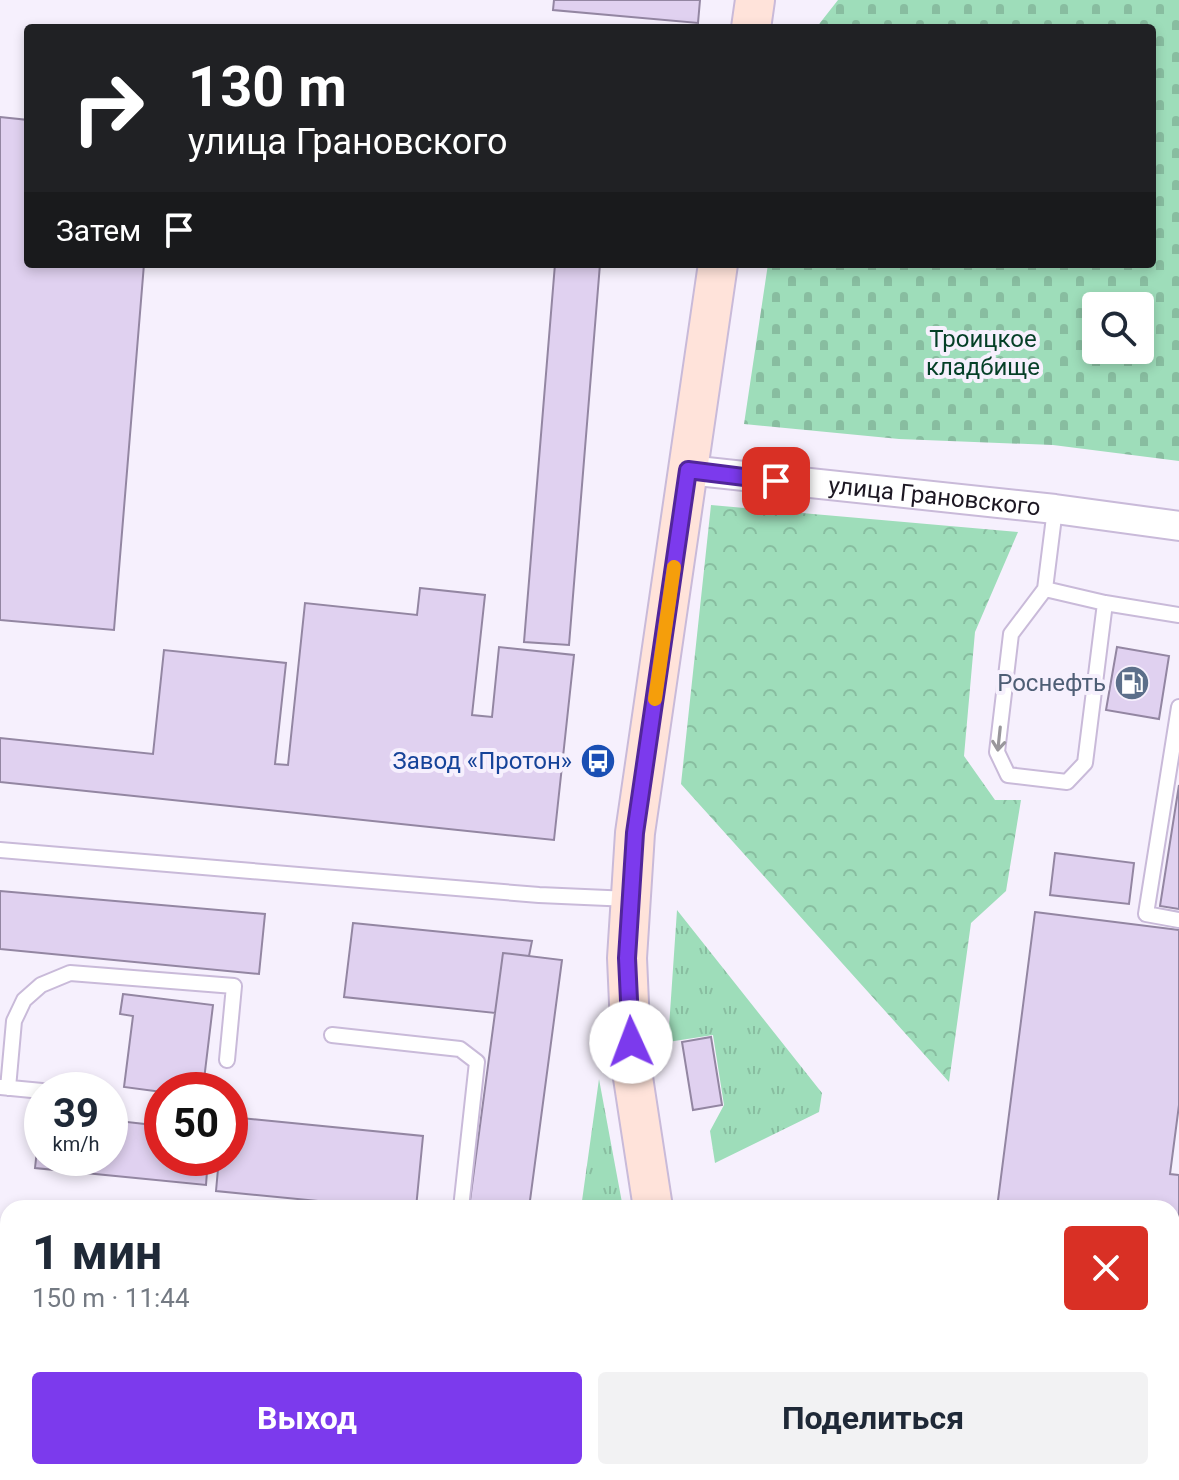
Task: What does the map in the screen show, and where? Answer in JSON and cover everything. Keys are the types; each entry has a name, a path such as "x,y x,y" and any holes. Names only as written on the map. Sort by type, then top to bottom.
{"main road":[{"path":"752,24 755,0"},
{"path":"652,1200 632,1071 627,958 635,833 717,268"}],"street":[{"name":"улица Грановского","path":"688,470 1055,509 1179,526"}],"lane":[{"path":"1055,509 1045,589 1011,634 997,752 1008,775 1067,782 1085,763 1105,603"},
{"path":"1045,589 1179,615"},
{"path":"1179,707 1146,914 1179,920"},
{"path":"0,850 523,894 631,899"},
{"path":"24,1089 4,1087 14,1021 24,1000 41,985 70,973 234,986 227,1060"},
{"path":"332,1035 460,1049 477,1062 462,1200"}],"green space":[{"name":"Троицкое кладбище","path":"838,0 1179,0 1179,461 1053,445 899,439 744,424 767,268 1156,268 1156,24 819,24"},
{"path":"711,505 1018,532 975,632 964,756 995,800 1021,800 1006,891 971,923 949,1082 681,784"},
{"path":"677,910 822,1093 819,1112 715,1163 710,1131 724,1105 713,1035 668,1042"},
{"path":"599,1079 622,1200 582,1200"}],"building":[{"path":"554,0 700,0 698,23 553,10"},
{"path":"0,117 24,120 24,268 144,268 114,630 0,620"},
{"path":"555,268 600,268 569,645 524,642"},
{"path":"420,588 485,595 472,715 492,717 499,647 574,655 554,840 0,782 0,738 153,754 164,650 286,663 275,764 288,765 305,603 417,615"},
{"path":"1117,647 1169,656 1159,719 1106,710"},
{"path":"1179,785 1179,909 1160,906"},
{"path":"1055,853 1134,863 1129,904 1050,895"},
{"path":"0,891 265,914 259,974 0,949"},
{"path":"1035,912 1179,930 1179,1105 1170,1174 1179,1175 1179,1200 998,1200"},
{"path":"353,923 532,941 529,956 503,953 495,1013 344,997"},
{"path":"503,953 562,960 530,1200 470,1200"},
{"path":"123,994 213,1005 205,1072 144,1072 144,1090 128,1088 126,1072 133,1016 120,1014"},
{"path":"711,1037 722,1105 693,1110 682,1042"},
{"path":"248,1119 423,1136 417,1200 308,1200 216,1191 217,1176 248,1176"},
{"path":"128,1122 144,1124 144,1176 207,1176 206,1185 115,1176 128,1176"}],"slow traffic":[{"path":"655,699 674,567"}],"place":[{"name":"Роснефть","path":"1132,683"},
{"name":"Завод «Протон»","path":"598,761"}],"route":[{"path":"631,1042 627,958 635,833 688,470 776,481"}]}
